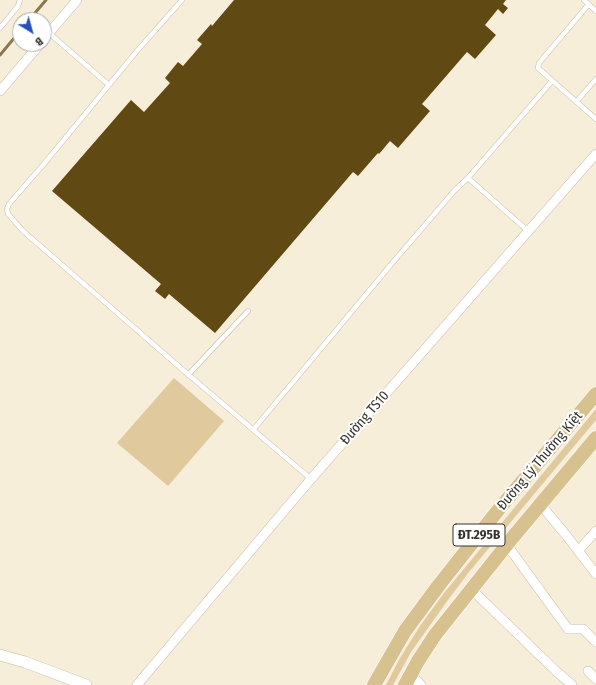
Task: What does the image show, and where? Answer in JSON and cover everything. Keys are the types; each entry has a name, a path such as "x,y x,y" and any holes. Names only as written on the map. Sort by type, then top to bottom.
{"main road":[{"name":"Đường Lý Thường Kiệt","path":"374,685 406,631 439,585 504,503 596,394"},
{"name":"Đường Lý Thường Kiệt","path":"408,680 429,644 471,589 596,438"}],"street":[{"path":"52,30 77,0"},
{"path":"0,91 33,52"},
{"name":"Đường TS10","path":"137,685 311,479 596,154"},
{"path":"540,504 596,574"},
{"path":"578,551 596,532"},
{"path":"507,545 568,629 583,629 596,642"},
{"path":"471,589 569,684"},
{"path":"0,655 25,662 86,685"},
{"path":"588,671 596,680"},
{"path":"408,680 421,685"}],"lane":[{"path":"0,28 18,6 20,0"},
{"path":"182,0 9,204 7,209 8,214 23,230 188,375 311,479"},
{"path":"584,0 596,11"},
{"path":"589,4 539,63 538,68 596,119"},
{"path":"52,40 109,85"},
{"path":"576,102 596,79"},
{"path":"253,430 394,261 552,81"},
{"path":"468,178 528,232"},
{"path":"188,375 248,311"}],"shaded area":[{"path":"174,378 224,421 168,486 117,443"},
{"path":"596,409 596,420 469,572 411,652 393,685 386,685 400,658 420,626 444,593"}],"building":[{"path":"234,0 506,0 503,4 508,8 503,14 498,9 485,25 496,35 475,59 467,52 422,104 430,111 398,148 390,141 358,176 353,172 215,333 169,294 165,299 155,291 161,284 52,191 131,100 144,112 170,83 165,78 178,62 183,66 202,44 197,40 211,24 212,26"}],"waterway":[{"path":"36,12 46,0"},
{"path":"0,55 12,41"}]}
